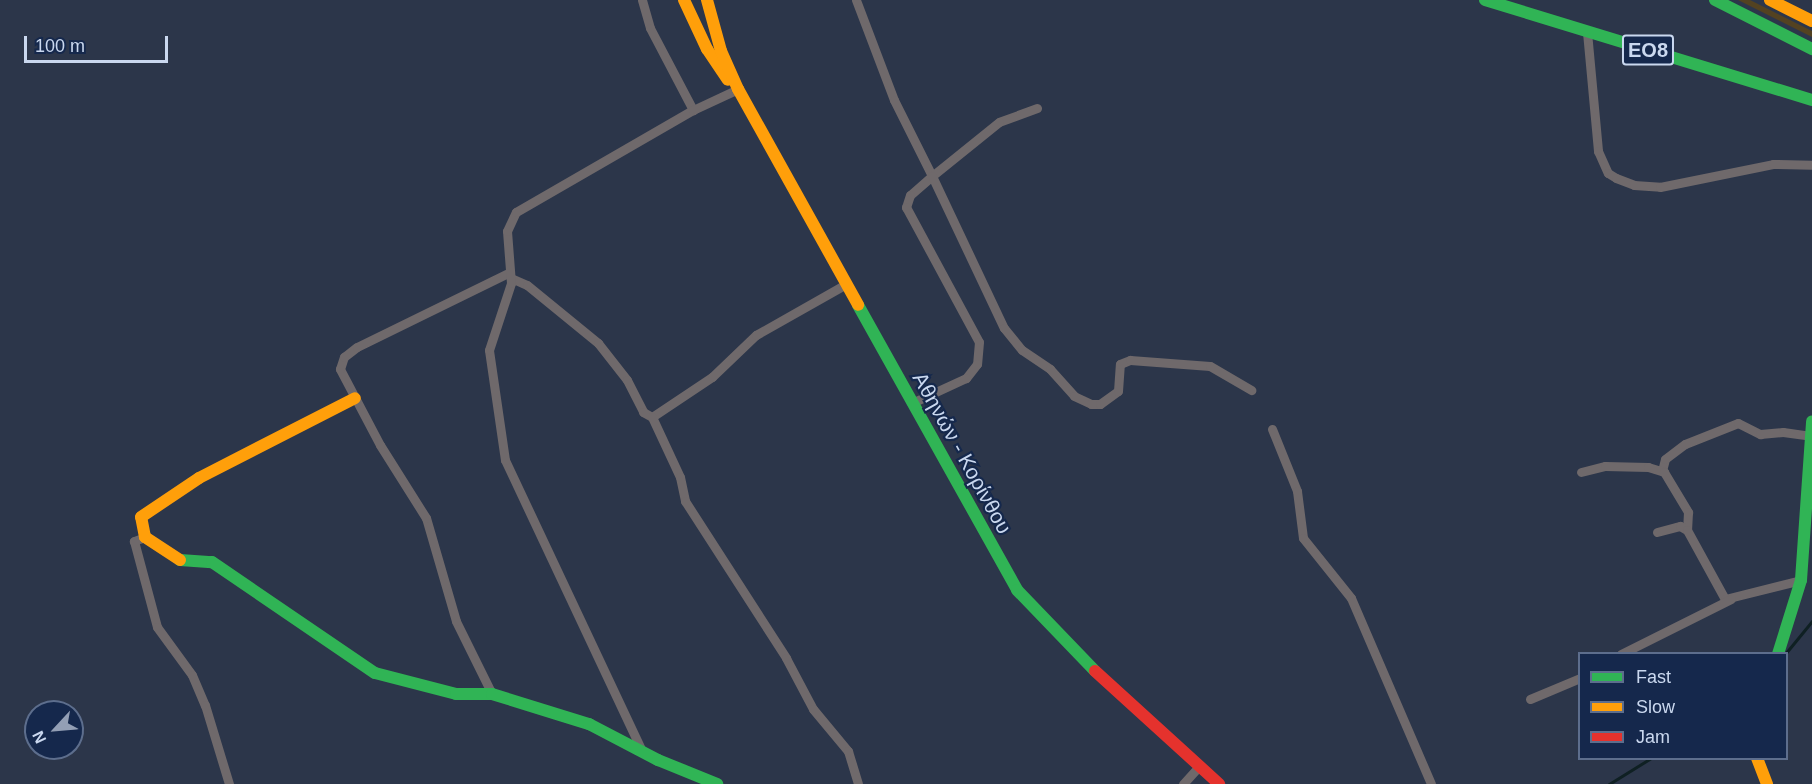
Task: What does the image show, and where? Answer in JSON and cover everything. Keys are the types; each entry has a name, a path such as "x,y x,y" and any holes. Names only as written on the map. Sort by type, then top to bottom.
{"main road":[{"name":"Αθηνών - Κορίνθου","path":"684,0 707,49 738,89"},
{"name":"Αθηνών - Κορίνθου","path":"707,0 721,51 738,89 1017,590 1101,677 1219,784"},
{"name":"ΕΟ8","path":"1485,0 1812,100"},
{"path":"1715,0 1812,49"},
{"path":"1770,0 1783,4 1812,21"},
{"path":"355,398 199,478 141,518 139,524 145,537 180,560 212,562 375,673 456,694 492,694 597,726 658,760 683,766 717,784"},
{"path":"1779,652 1801,580 1812,421"},
{"path":"1757,760 1767,784"}],"street":[{"path":"642,0 650,28 693,110"},
{"path":"856,0 894,100 1004,328 1022,351 1050,369 1074,396 1091,404 1109,399 1118,390 1120,364 1138,359 1210,366 1251,390"},
{"path":"1587,32 1598,151 1608,172 1616,178 1634,185 1660,187 1773,164 1812,165"},
{"path":"641,749 502,450 501,416 488,356 511,275 507,231 516,212 693,110 738,89"},
{"path":"912,403 966,378 977,364 980,352 977,334 906,207 910,195 999,122 1037,108"},
{"path":"492,694 456,621 426,518 340,369 348,352 511,275"},
{"path":"511,275 527,285 598,343 627,380 643,412 652,417 680,477 685,501 786,658 813,709 848,751 858,784"},
{"path":"652,417 690,395 756,335 846,284"},
{"path":"1662,471 1665,459 1685,444 1738,423 1760,434 1783,432 1811,436"},
{"path":"1272,429 1297,491 1303,538 1351,598 1431,784"},
{"path":"1581,472 1605,466 1648,467 1662,471 1688,512 1688,530 1720,594 1731,599"},
{"path":"1658,532 1680,526 1688,530"},
{"path":"145,537 134,541 158,627 192,675 206,705 229,784"},
{"path":"1625,652 1731,599 1801,580"},
{"path":"1530,699 1578,679"},
{"path":"1183,784 1199,766"}],"shaded area":[{"path":"1738,0 1750,0 1812,31 1812,37"}],"waterway":[{"path":"1787,652 1812,621"},
{"path":"1609,784 1648,760"}],"traffic: fast":[{"path":"1485,0 1812,100"},
{"path":"1715,0 1812,49"},
{"path":"858,305 1017,590 1095,671"},
{"path":"1779,652 1801,580 1812,421"},
{"path":"180,560 212,562 375,673 456,694 492,694 589,724 658,760 717,784"}],"traffic: slow":[{"path":"684,0 707,49 728,80"},
{"path":"707,0 721,51 738,89 858,305"},
{"path":"1770,0 1812,21"},
{"path":"180,560 145,537 141,517 199,478 355,398"},
{"path":"1758,760 1767,784"}],"traffic: jam":[{"path":"1095,671 1219,784"}]}
